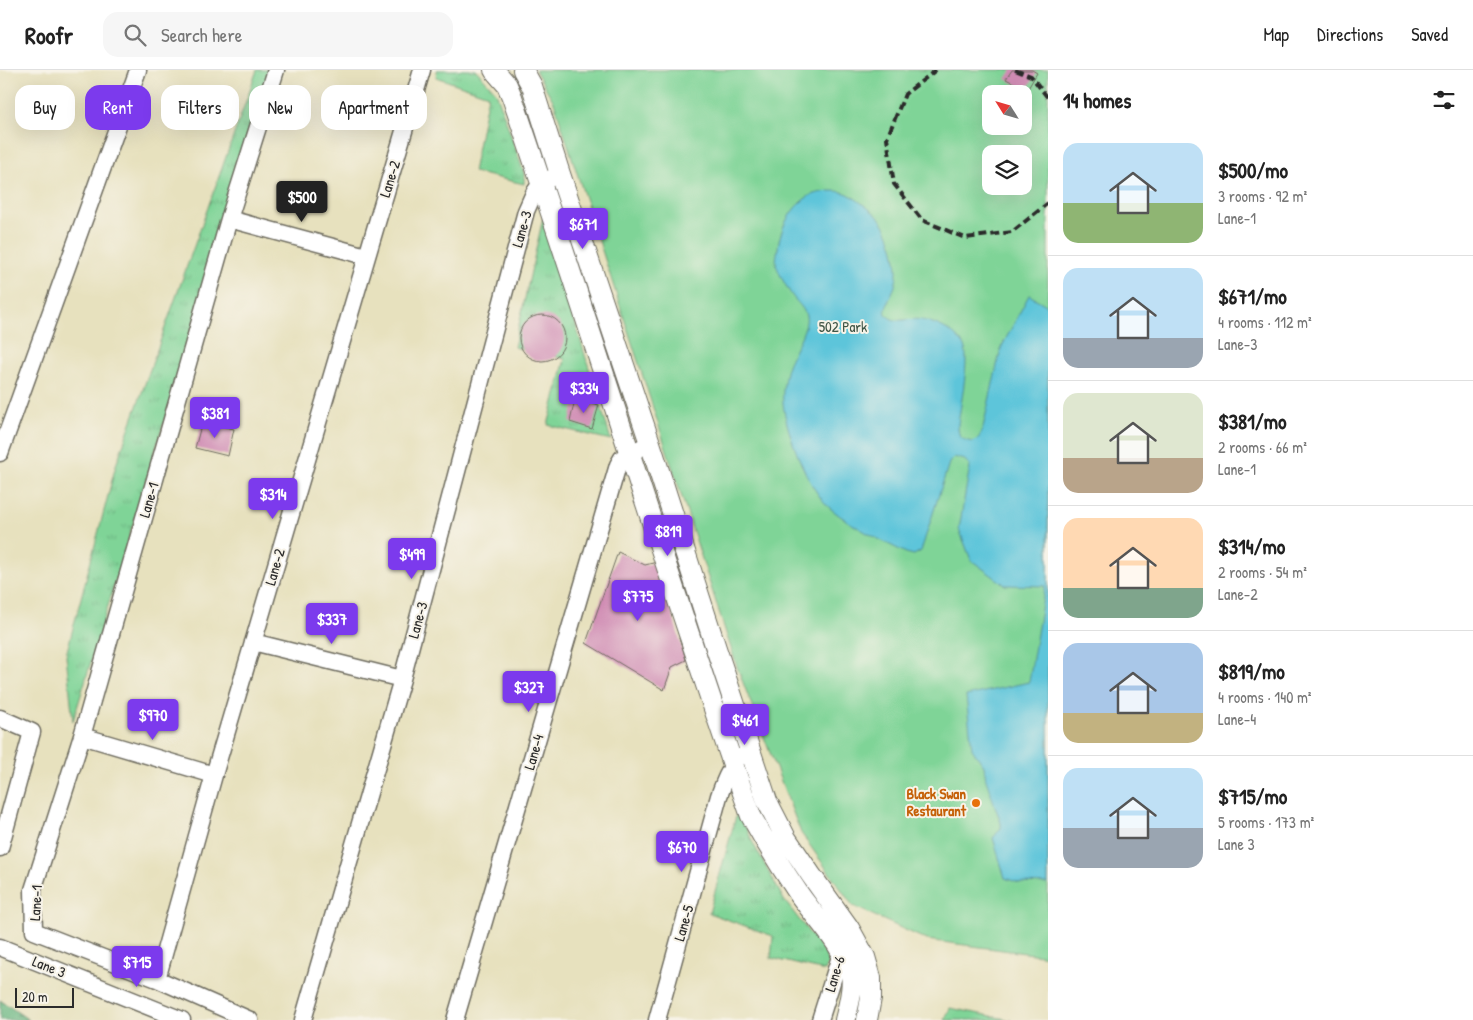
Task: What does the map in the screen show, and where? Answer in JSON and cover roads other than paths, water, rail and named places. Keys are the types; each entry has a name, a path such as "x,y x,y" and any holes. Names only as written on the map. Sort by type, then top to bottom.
{"street":[{"path":"0,453 138,70"},
{"name":"Lane-1","path":"157,979 34,931 33,890 82,736 229,219 276,70"},
{"name":"Lane-2","path":"157,979 214,775 422,70"},
{"path":"494,70 507,85 551,178 650,443 767,801 786,838 849,928 865,957 871,978 871,998 867,1020"},
{"path":"523,70 532,86 551,178 630,453 732,764 751,816 772,855 842,951 852,976 850,1000 845,1020"},
{"name":"Lane-3","path":"304,1020 402,679 526,211 534,192 551,178"},
{"path":"229,219 366,256"},
{"name":"Lane-4","path":"455,1020 618,464 622,458 650,443"},
{"path":"254,642 402,679"},
{"path":"0,718 32,732 0,848"},
{"path":"82,736 214,775"},
{"name":"Lane-5","path":"657,1020 726,777 732,764 748,746"},
{"name":"Lane-6","path":"820,1020 849,928"},
{"name":"Lane 3","path":"0,947 182,1020"},
{"path":"157,979 250,1020"}],"water":[{"path":"838,191 851,196 879,217 885,226 894,249 897,267 895,285 886,308 886,314 895,320 919,319 928,321 947,330 962,343 965,349 966,364 958,425 963,439 973,442 978,439 982,432 1001,348 1029,295 1048,306 1048,884 1019,883 1005,878 993,838 1001,828 1001,823 986,780 984,766 972,749 966,696 1029,682 1045,586 1005,585 971,560 959,529 970,466 965,460 954,457 949,463 921,551 914,555 906,553 867,533 831,509 814,489 793,444 783,403 784,384 788,366 805,328 806,316 781,277 776,258 781,233 793,211 804,199 811,195"}],"railway":[{"path":"936,70 905,94 887,138 894,184 922,220 965,238 1012,232 1048,203"},
{"path":"1015,70 1031,76 1048,98"}],"place":[{"name":"Black Swan Restaurant","path":"976,803"}],"park label":[{"name":"502 Park","path":"843,327"}]}
